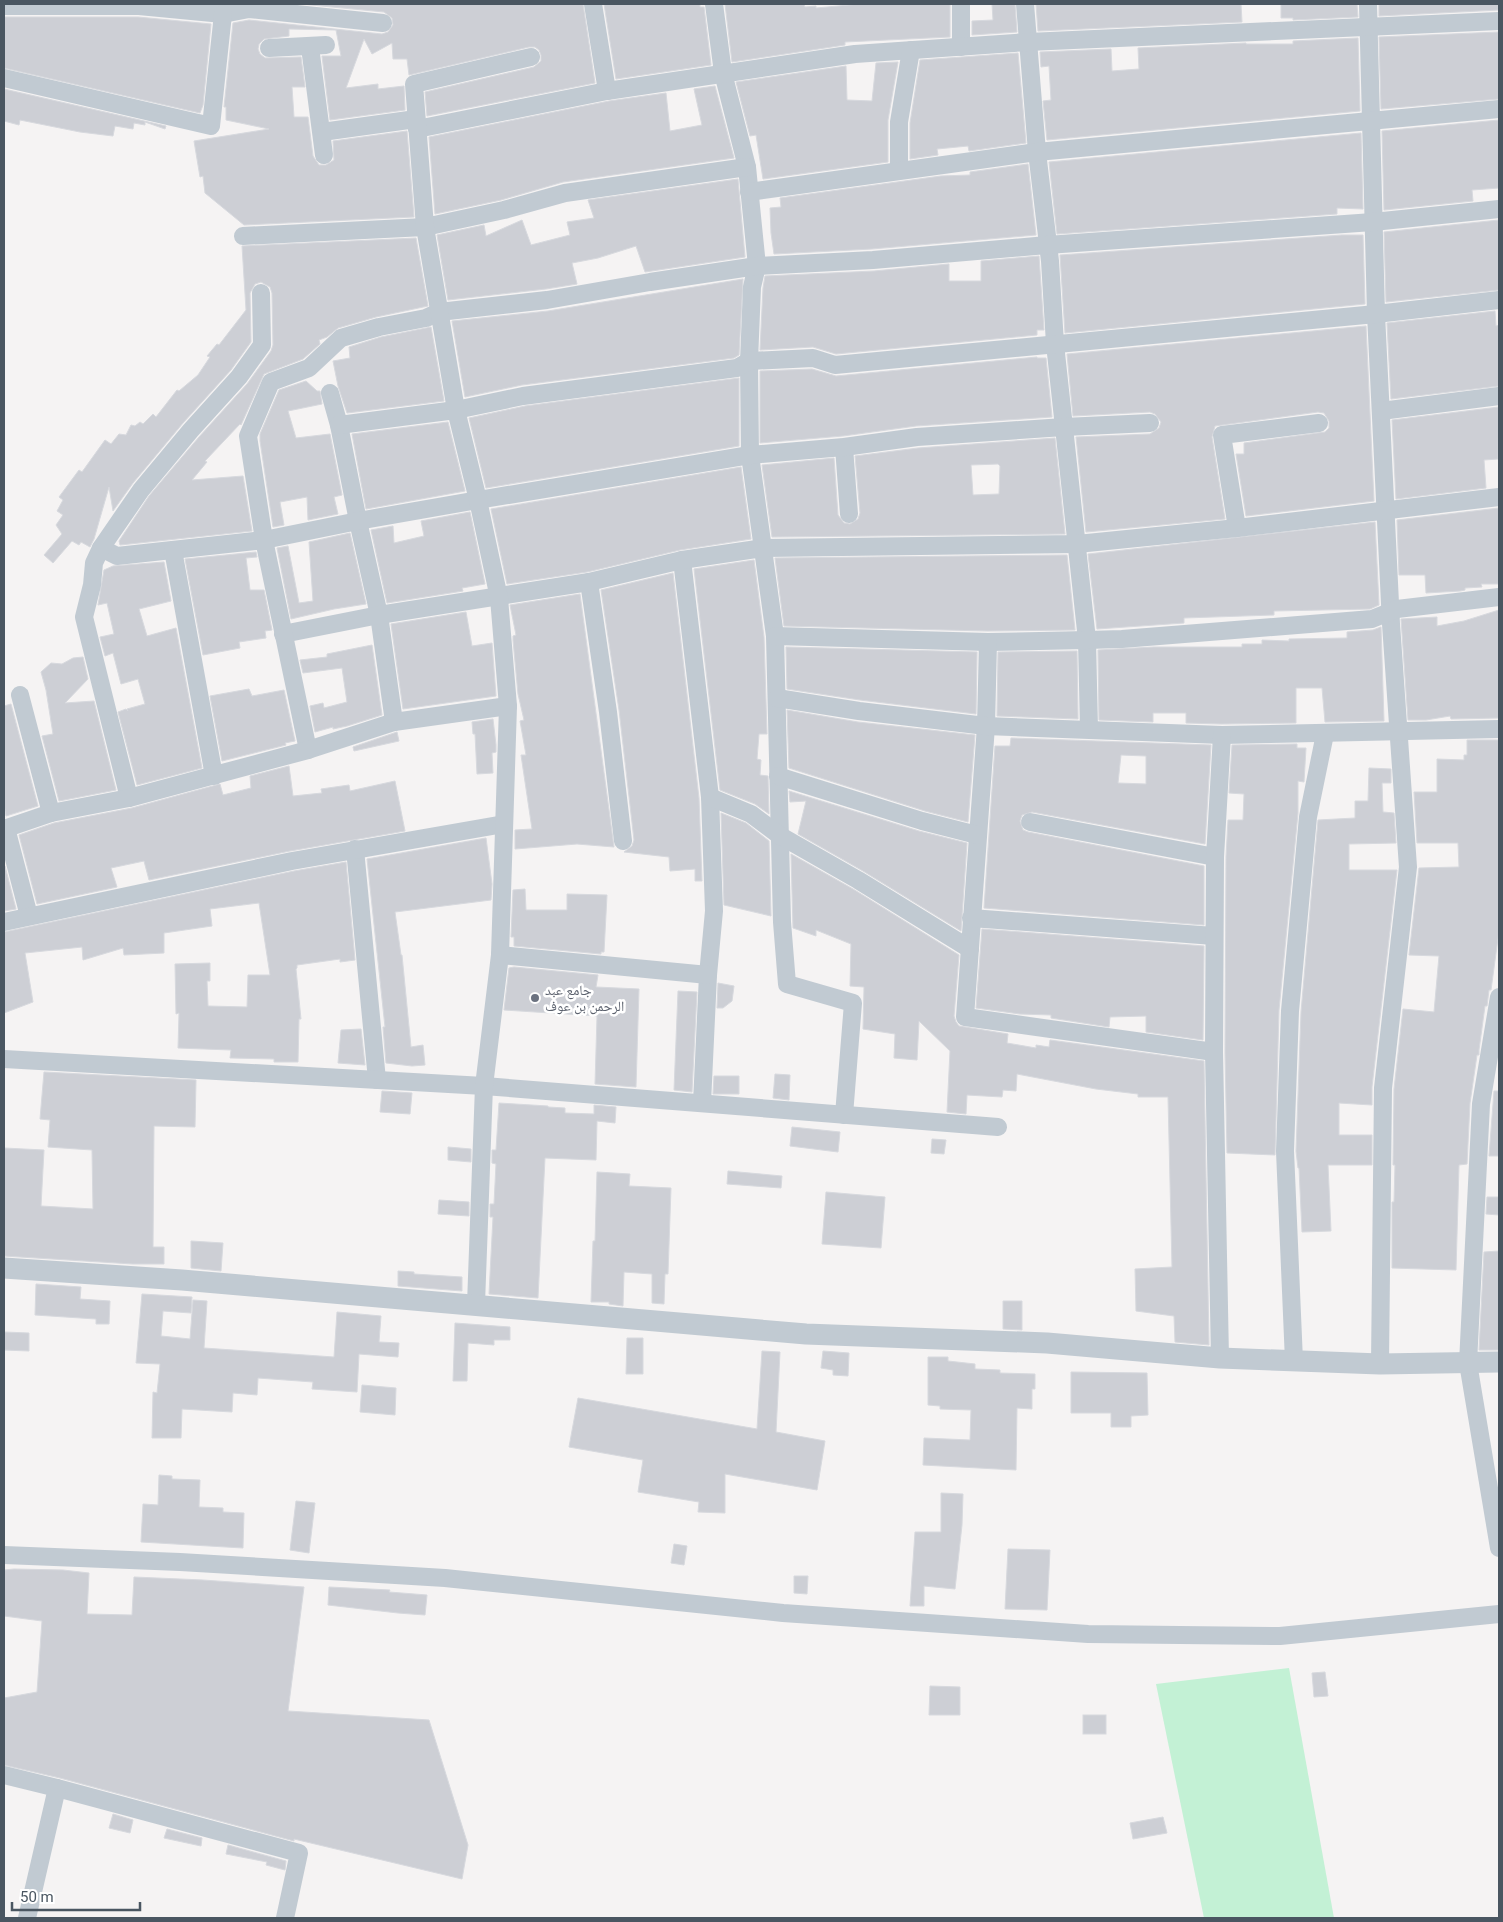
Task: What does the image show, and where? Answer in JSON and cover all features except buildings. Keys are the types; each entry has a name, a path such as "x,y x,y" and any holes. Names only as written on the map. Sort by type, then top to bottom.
{"street":[{"path":"593,4 607,91"},
{"path":"714,4 723,73 747,168 758,266 752,286 749,361 750,455 775,636 779,835 782,922 787,984 853,1003 844,1115"},
{"path":"961,4 961,47"},
{"path":"1025,4 1037,152 1087,640 1089,730"},
{"path":"1368,4 1376,314 1390,611 1408,867 1402,935 1383,1088 1380,1364"},
{"path":"4,6 139,5 223,14 249,7 322,10 383,23"},
{"path":"4,78 211,126 223,14"},
{"path":"322,132 417,124 607,91 855,54 1028,42 1499,21"},
{"path":"269,48 318,46 324,155"},
{"path":"899,170 899,122 911,50"},
{"path":"476,1304 484,1086 500,956 508,706 499,598 456,410 425,227 414,84 530,57"},
{"path":"750,192 1037,152 1370,122 1499,108"},
{"path":"242,236 425,227 504,210 565,192 747,168"},
{"path":"308,750 264,540 248,436 271,382 309,368 341,338 379,327 426,318 439,312 546,300 758,266 873,260 1047,245 1373,222 1499,210"},
{"path":"129,798 84,617 92,585 94,563 101,548 141,490 191,430 239,377 262,346 261,293"},
{"path":"340,425 456,410 523,396 737,368 749,361 813,358 835,365 1376,314 1499,300"},
{"path":"330,393 340,425 358,521 379,615 394,722"},
{"path":"1381,411 1499,396"},
{"path":"101,548 117,556 264,540 478,500 750,455 844,447 917,437 1150,423"},
{"path":"1237,528 1222,436 1319,423"},
{"path":"844,447 849,514"},
{"path":"283,634 379,615 499,598 590,582 682,560 764,548 1076,544 1237,528 1499,497"},
{"path":"173,550 214,776"},
{"path":"682,560 710,797 714,911 708,976 702,1103"},
{"path":"590,582 623,841"},
{"path":"775,636 988,642 1122,639 1372,619 1397,609 1499,597"},
{"path":"988,642 986,726 965,1017 1214,1052"},
{"path":"20,695 51,813"},
{"path":"777,698 986,726 1222,735 1499,729"},
{"path":"29,916 5,829 51,813 129,798 214,776 308,750 394,722 508,706"},
{"path":"1294,1361 1285,1151 1290,1011 1308,818 1325,734"},
{"path":"1220,1358 1214,1052 1214,936 1215,857 1222,735"},
{"path":"778,776 922,821 977,835"},
{"path":"710,797 751,814 779,835 858,880 970,949"},
{"path":"1030,822 1215,857"},
{"path":"4,922 355,849 504,824"},
{"path":"355,849 377,1080"},
{"path":"971,918 1214,936"},
{"path":"500,956 708,976"},
{"path":"1499,997 1481,1104 1468,1363 1499,1548"},
{"path":"4,1059 484,1086 998,1127"},
{"path":"4,1268 182,1280 476,1304 806,1334 1048,1343 1220,1358 1294,1361 1380,1364 1499,1362"},
{"path":"4,1556 180,1562 445,1578 783,1613 1088,1634 1280,1636 1499,1614"},
{"path":"4,1775 300,1853 285,1918"},
{"path":"27,1918 57,1788"}],"green space":[{"path":"1289,1668 1334,1918 1204,1918 1156,1684"}],"place":[{"name":"جامع عبد الرحمن بن عوف","path":"535,998"}]}
